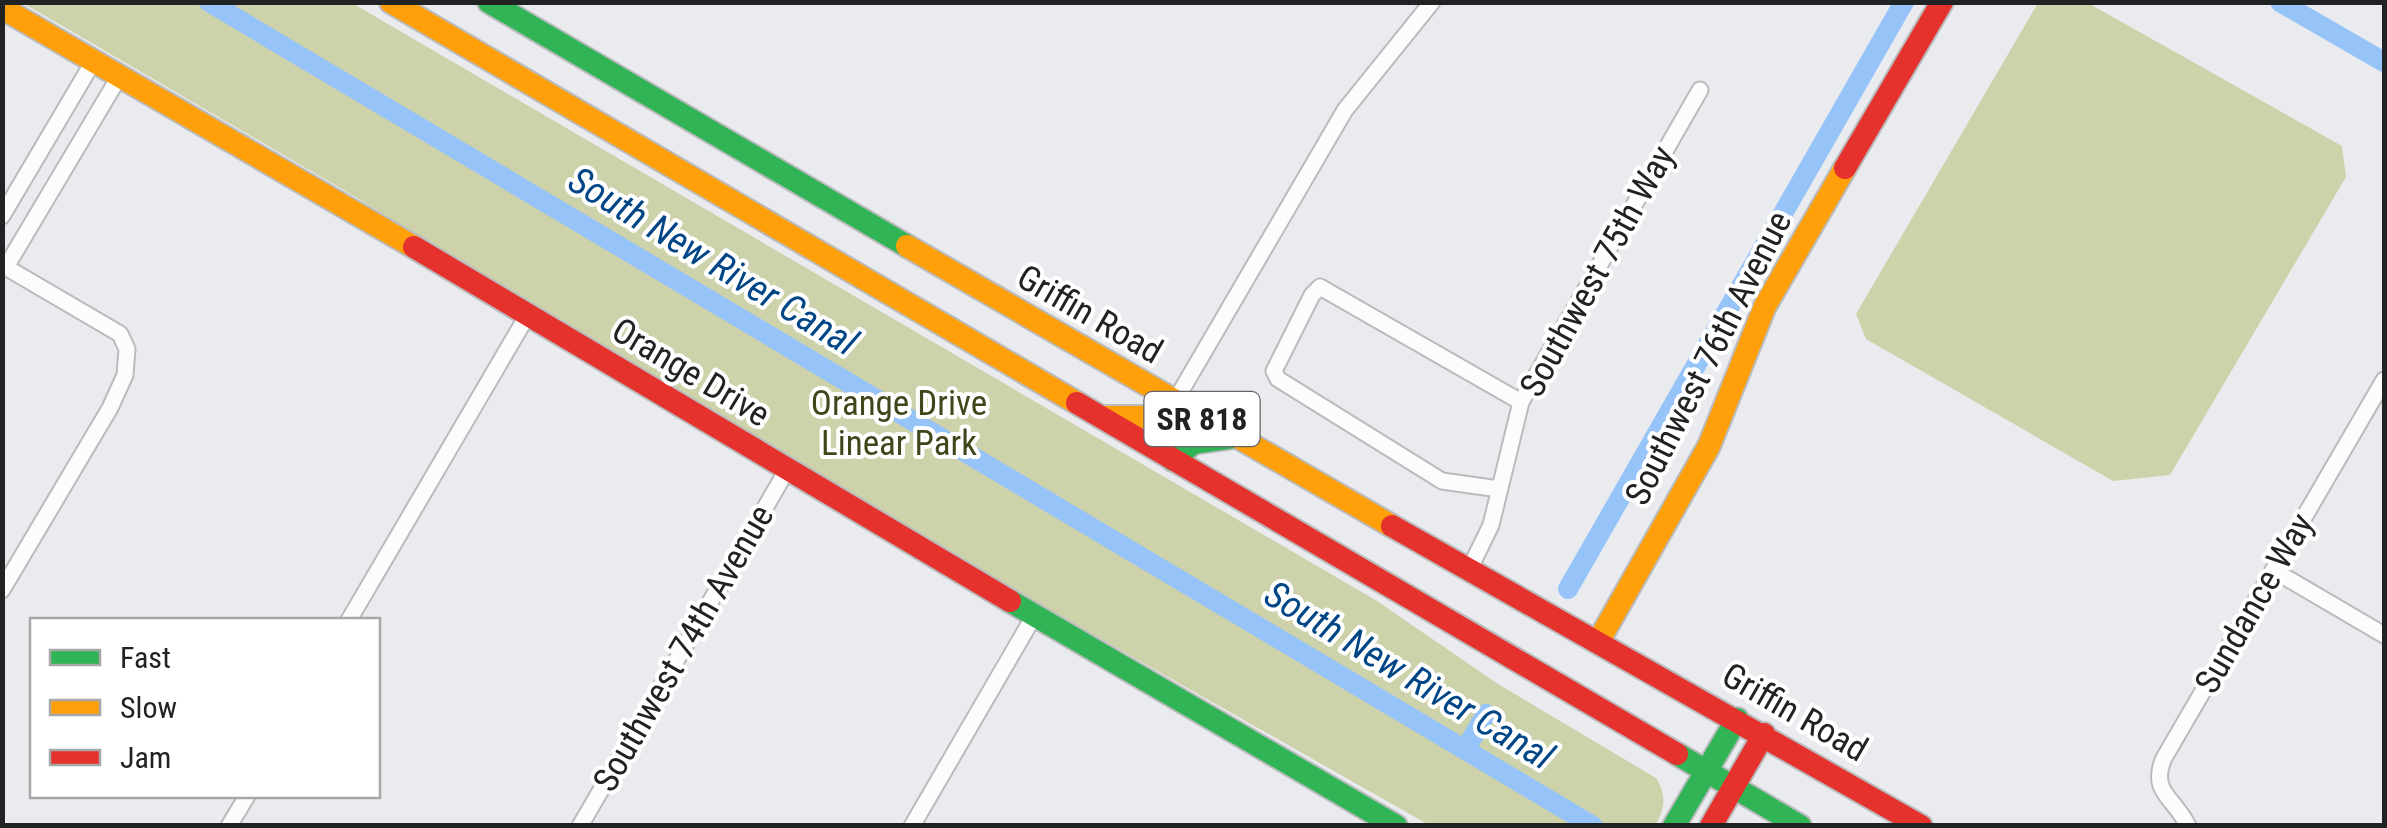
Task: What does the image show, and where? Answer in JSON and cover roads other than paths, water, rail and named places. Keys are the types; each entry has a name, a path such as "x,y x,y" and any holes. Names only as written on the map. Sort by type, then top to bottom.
{"main road":[{"name":"SR 818","path":"391,2 1800,826"},
{"name":"Griffin Road","path":"489,2 1174,403 1921,826"},
{"name":"Southwest 76th Avenue","path":"1598,642 1709,446 1765,306 1942,2"},
{"name":"Orange Drive","path":"2,8 1396,826"},
{"path":"1098,416 1149,416 1174,403"},
{"path":"1173,460 1193,444 1234,437"},
{"path":"1674,824 1736,719"},
{"path":"1710,826 1764,734"}],"street":[{"path":"1174,403 1345,110 1432,2"},
{"path":"2,216 94,62"},
{"path":"2,590 126,375 127,349 120,334 4,266 119,77"},
{"name":"Southwest 75th Way","path":"1469,570 1491,525 1521,402 1700,90"},
{"path":"1499,489 1442,481 1278,380 1274,371 1312,294 1320,288 1521,402"},
{"path":"350,618 527,316"},
{"name":"Sundance Way","path":"2188,826 2159,786 2158,771 2384,380"},
{"name":"Southwest 74th Avenue","path":"580,826 787,470"},
{"path":"2273,570 2384,635"},
{"path":"912,826 1034,616"},
{"path":"229,826 245,798"}],"waterway":[{"name":"South New River Canal","path":"209,2 1593,826"},
{"path":"1568,589 1904,2"},
{"path":"2280,2 2384,62"},
{"path":"1465,750 1486,714"}],"park label":[{"name":"Orange Drive Linear Park","path":"899,423"}]}
